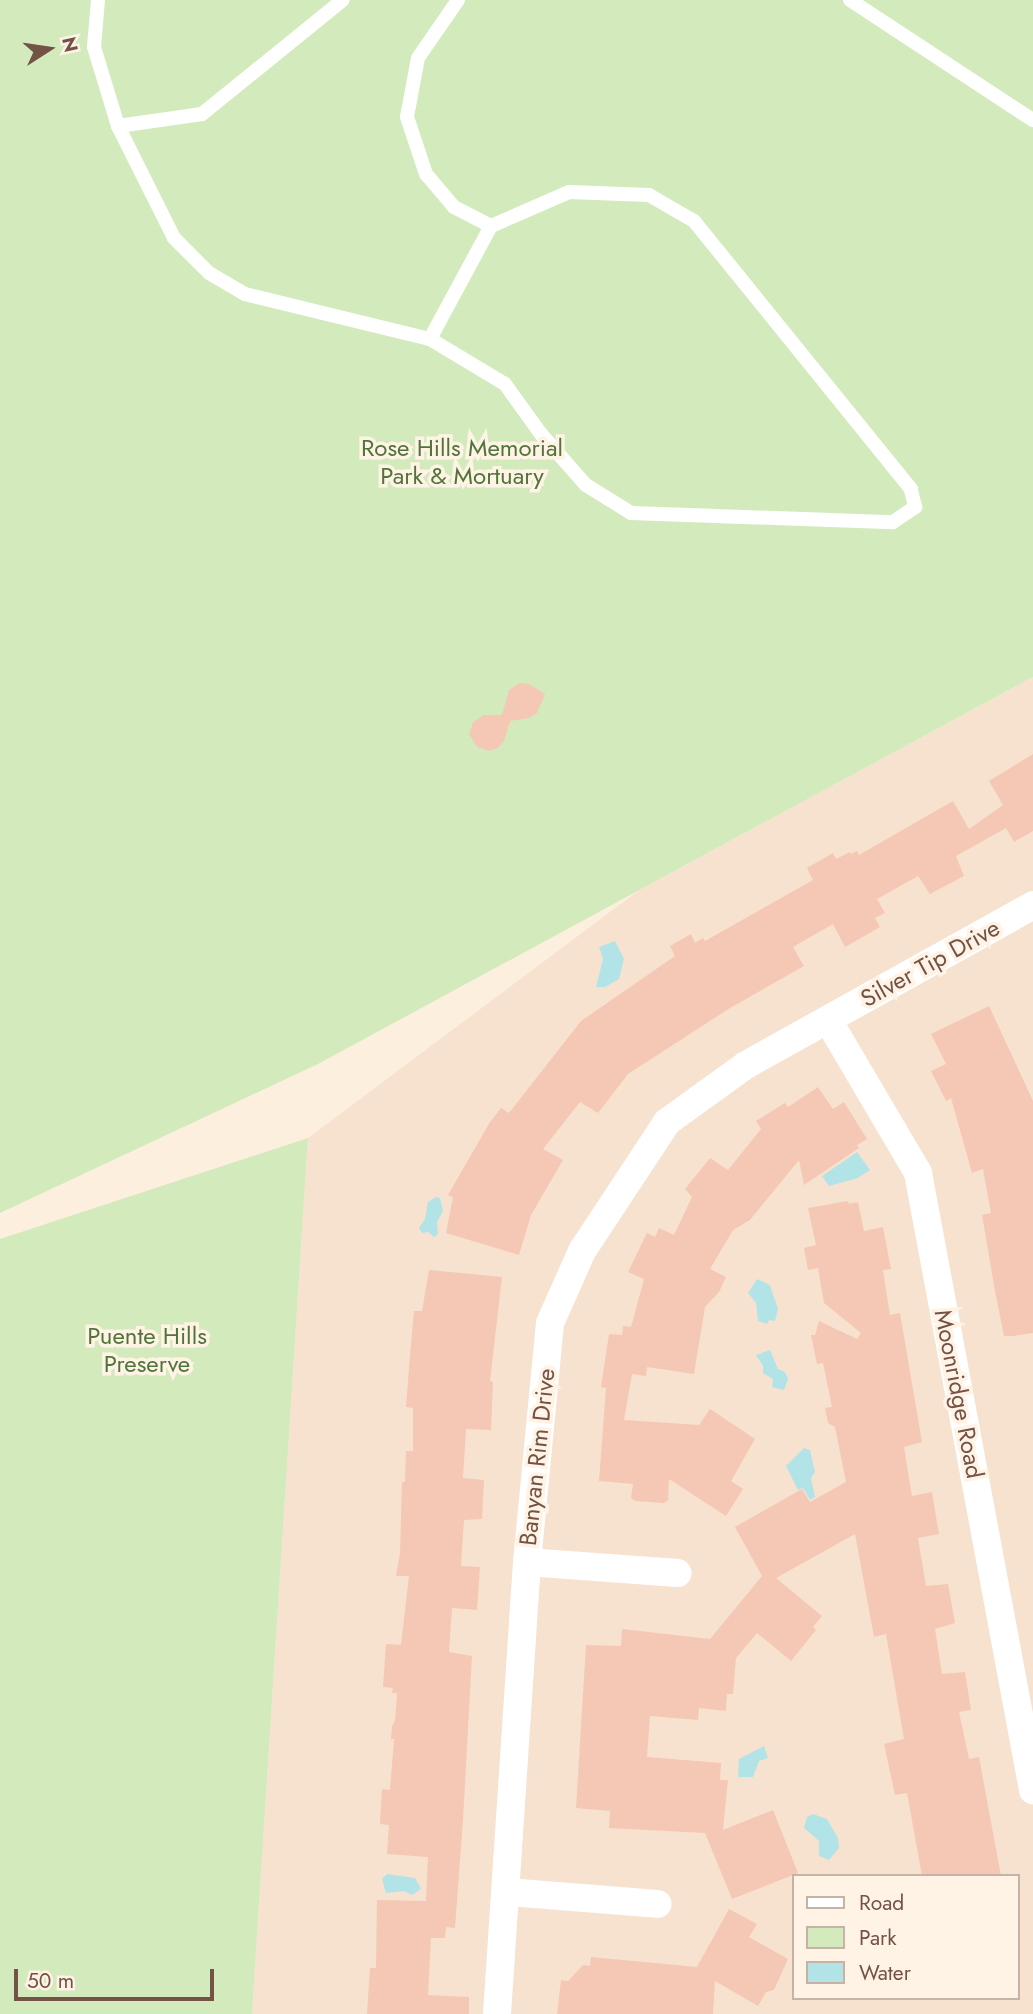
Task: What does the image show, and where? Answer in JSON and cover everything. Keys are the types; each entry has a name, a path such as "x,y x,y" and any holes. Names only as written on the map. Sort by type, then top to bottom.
{"street":[{"name":"Silver Tip Drive","path":"828,1020 1033,905"},
{"name":"Banyan Rim Drive","path":"497,2014 527,1562 550,1323 582,1251 667,1122 746,1065 828,1020"},
{"name":"Moonridge Road","path":"828,1020 918,1173 1033,1790"},
{"path":"527,1562 678,1573"},
{"path":"507,1892 658,1904"}],"lane":[{"path":"98,0 94,47 118,126 174,239 209,273 245,294 430,339 505,384 541,434 586,485 631,513 893,522 915,507 911,489 694,221 649,195 569,192 491,226 430,339"},
{"path":"118,126 202,114 343,0"},
{"path":"458,0 418,58 407,117 426,174 454,207 491,226"},
{"path":"850,0 1033,120"}],"shaded area":[{"path":"1033,677 1033,2014 252,2014 308,1138 638,891"}],"green space":[{"name":"Rose Hills Memorial Park & Mortuary","path":"0,0 1033,0 1033,677 318,1064 0,1213"},
{"name":"Puente Hills Preserve","path":"308,1138 252,2014 0,2014 0,1239"}],"water":[{"path":"615,941 624,959 619,979 605,987 596,987 603,959 599,947"},
{"path":"857,1152 870,1170 858,1178 829,1186 822,1176"},
{"path":"436,1197 440,1198 443,1211 437,1222 438,1234 434,1237 428,1232 422,1233 419,1228 425,1219 428,1202"},
{"path":"757,1279 770,1285 778,1309 775,1321 769,1320 767,1324 758,1321 756,1303 748,1293"},
{"path":"770,1350 778,1369 785,1372 788,1379 784,1390 772,1387 773,1379 763,1373 763,1366 756,1355"},
{"path":"804,1448 810,1450 815,1472 811,1478 815,1497 810,1500 803,1488 798,1490 786,1466"},
{"path":"764,1746 768,1758 759,1761 753,1777 738,1777 739,1759"},
{"path":"813,1814 827,1819 838,1838 839,1848 829,1860 819,1856 819,1841 804,1828 807,1817"},
{"path":"387,1874 415,1878 421,1889 412,1895 404,1891 386,1893 382,1879"}],"building":[{"path":"520,683 529,684 545,694 537,713 529,718 510,721 504,741 498,748 489,751 477,747 469,734 473,722 484,715 502,715 509,690"},
{"path":"1033,754 1033,831 1014,842 1006,828 956,856 964,876 930,894 918,876 877,899 885,913 875,918 880,927 845,947 833,924 793,947 804,966 730,1008 628,1074 598,1113 580,1102 543,1149 563,1160 531,1215 519,1255 446,1233 453,1197 448,1195 490,1122 501,1108 509,1113 581,1021 675,956 670,946 691,934 695,943 703,938 705,941 813,880 807,868 833,853 836,859 850,852 851,854 857,851 859,855 953,801 969,829 1003,805 989,781"},
{"path":"989,1006 1033,1101 1033,1333 1013,1336 1004,1336 995,1291 982,1215 991,1213 983,1169 972,1173 951,1098 946,1101 931,1071 946,1064 931,1034"},
{"path":"818,1087 833,1109 844,1102 867,1139 857,1145 859,1148 804,1185 799,1160 750,1220 733,1230 710,1269 726,1277 719,1292 705,1307 694,1374 647,1367 646,1376 632,1374 624,1420 699,1425 710,1409 755,1439 731,1481 743,1489 726,1516 669,1479 668,1500 664,1503 635,1501 631,1498 633,1484 599,1481 606,1388 601,1387 609,1334 622,1335 623,1326 631,1327 644,1279 628,1272 647,1233 655,1237 659,1228 674,1235 692,1197 685,1189 710,1158 728,1170 761,1129 756,1121 785,1103 788,1107"},
{"path":"848,1201 849,1204 858,1202 864,1231 883,1227 891,1269 883,1270 890,1315 900,1313 922,1442 904,1447 912,1496 932,1492 939,1534 918,1538 926,1586 948,1584 955,1623 935,1629 942,1674 965,1672 971,1710 959,1712 969,1759 979,1757 1001,1874 922,1874 907,1793 895,1795 884,1744 904,1739 886,1634 874,1637 855,1534 776,1578 822,1616 813,1627 816,1630 791,1661 757,1633 736,1658 733,1694 727,1694 726,1711 699,1708 698,1720 650,1716 647,1757 721,1763 720,1780 728,1780 723,1830 773,1810 798,1873 732,1899 705,1833 609,1828 610,1811 576,1808 586,1645 621,1646 622,1629 710,1639 762,1576 735,1527 802,1489 810,1502 846,1482 835,1427 828,1423 825,1408 832,1407 823,1363 817,1364 811,1335 815,1335 819,1321 857,1339 861,1333 824,1303 818,1268 808,1270 804,1248 816,1245 808,1208"},
{"path":"429,1270 502,1277 490,1381 493,1382 491,1430 466,1429 463,1478 484,1480 482,1519 464,1520 461,1566 480,1567 477,1610 452,1608 449,1652 472,1656 463,1820 455,1928 446,1927 445,1938 431,1938 428,1995 469,1997 469,2014 367,2014 370,1968 376,1968 377,1900 426,1901 428,1857 387,1854 389,1825 380,1824 382,1789 390,1790 394,1739 391,1739 397,1693 392,1693 393,1688 383,1687 386,1644 401,1645 409,1576 396,1576 400,1553 402,1482 405,1482 406,1451 413,1451 413,1408 406,1407 410,1355 414,1311 422,1311"},
{"path":"729,1909 757,1924 749,1937 788,1959 774,1990 766,1992 758,2006 715,1981 713,2014 557,2014 561,1980 568,1981 583,1965 590,1966 591,1957 697,1967"}]}
